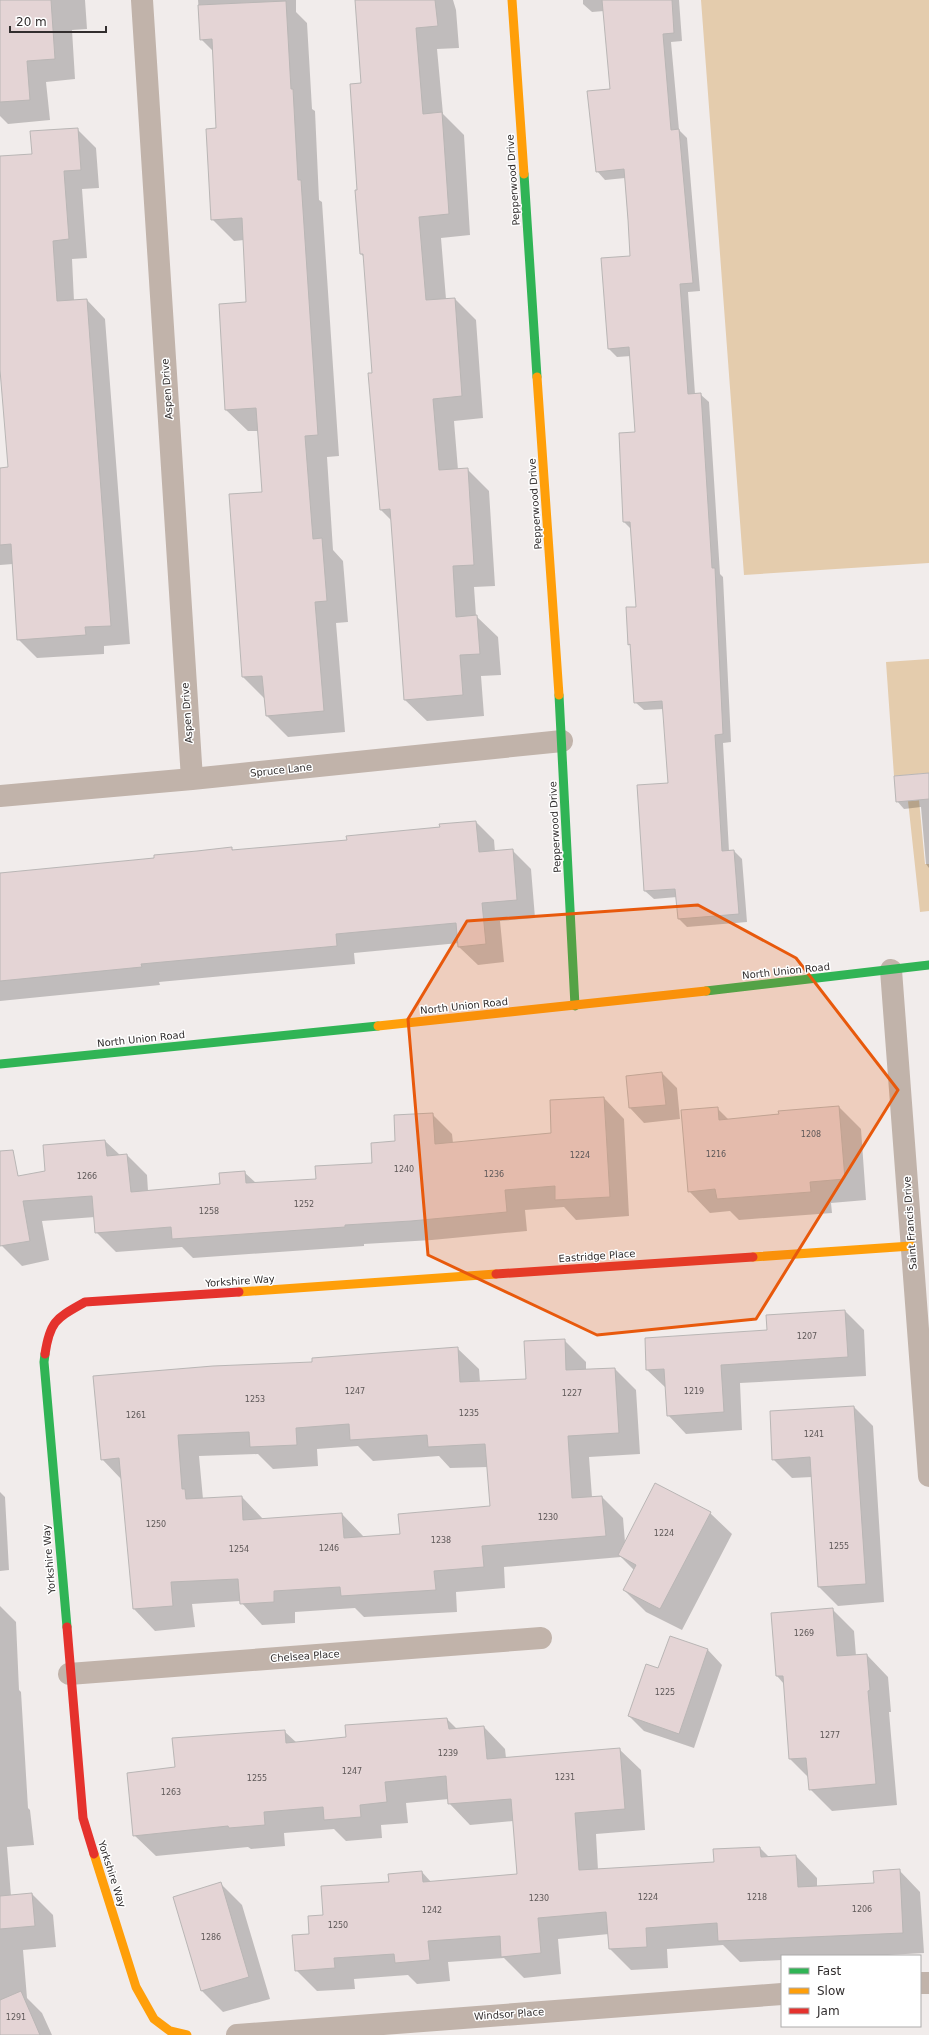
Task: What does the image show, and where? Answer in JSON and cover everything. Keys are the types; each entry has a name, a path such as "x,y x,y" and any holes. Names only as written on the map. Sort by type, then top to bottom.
{"street":[{"name":"Aspen Drive","path":"142,0 192,779"},
{"name":"Pepperwood Drive","path":"512,0 562,741 575,1006"},
{"name":"Spruce Lane","path":"0,796 192,779 562,741"},
{"name":"North Union Road","path":"0,1064 575,1006 929,965"},
{"name":"Saint Francis Drive","path":"891,970 929,1476"},
{"name":"Eastridge Place","path":"284,1289 911,1246"},
{"name":"Yorkshire Way","path":"187,2035 170,2031 154,2018 136,1987 82,1818 44,1362 49,1328 57,1318 86,1302 284,1289"},
{"name":"Chelsea Place","path":"69,1674 541,1638"},
{"name":"Windsor Place","path":"237,2035 781,1994"}],"highlighted area":[{"path":"698,905 796,958 898,1090 756,1319 597,1335 428,1255 408,1019 467,921"}],"shaded area":[{"path":"701,0 929,0 929,563 744,575"},
{"path":"929,659 929,773 894,776 886,662"},
{"path":"919,800 925,864 929,864 929,911 920,912 908,801"}],"building":[{"path":"0,0 51,0 55,59 27,61 30,100 0,102"},
{"path":"355,0 435,0 438,26 416,28 423,114 442,112 449,214 419,217 426,300 455,298 462,396 433,399 439,470 468,468 474,565 453,566 456,617 477,615 480,654 460,655 463,695 404,700 390,509 380,510 368,373 372,373 363,254 360,254 355,190 357,190 350,84 361,83"},
{"path":"602,0 672,0 674,33 663,34 671,130 679,129 693,283 680,284 688,394 701,393 712,568 715,568 723,734 715,735 722,851 734,850 739,914 678,919 675,889 644,891 637,785 668,783 662,701 634,703 630,644 628,645 626,607 636,607 630,522 623,522 619,433 635,432 629,347 608,349 601,258 630,256 628,220 624,169 596,172 587,91 610,89"},
{"path":"286,1 298,180 301,180 318,435 305,436 313,539 322,538 327,601 315,602 324,711 266,716 262,676 242,677 229,494 262,492 256,408 225,410 219,304 246,302 242,218 211,220 206,129 216,128 212,39 200,40 198,5"},
{"path":"78,128 81,170 64,171 69,239 53,241 57,301 87,299 111,626 85,627 86,635 17,640 11,544 0,545 0,468 8,467 0,370 0,156 32,154 30,131"},
{"path":"929,773 929,799 896,802 894,776"},
{"path":"476,821 479,852 513,849 517,900 482,903 486,944 458,947 456,923 336,934 337,946 141,964 142,967 0,981 0,873 154,858 154,855 232,847 232,850 347,840 346,836 440,827 439,824"},
{"path":"662,1072 666,1105 629,1108 626,1076"},
{"path":"604,1097 610,1197 555,1200 555,1186 505,1190 507,1212 411,1221 345,1225 345,1227 172,1239 171,1227 95,1233 92,1196 23,1201 30,1241 0,1246 0,1151 13,1150 18,1176 45,1171 43,1145 105,1140 107,1156 127,1154 131,1192 220,1184 219,1173 245,1171 246,1183 316,1179 315,1166 372,1163 371,1143 395,1141 394,1115 433,1113 435,1144 551,1133 550,1100"},
{"path":"839,1106 845,1179 810,1182 811,1192 717,1199 715,1189 688,1192 681,1110 718,1107 719,1120 779,1114 778,1111"},
{"path":"845,1310 848,1357 721,1365 724,1412 667,1416 664,1369 646,1370 645,1338 767,1330 766,1315"},
{"path":"565,1339 566,1370 615,1368 619,1433 568,1436 572,1498 602,1496 606,1536 482,1546 484,1567 434,1571 436,1590 341,1596 340,1587 274,1591 274,1602 240,1604 238,1579 171,1582 173,1606 133,1609 119,1458 101,1460 93,1376 213,1366 312,1362 312,1358 458,1347 460,1382 526,1379 524,1341","holes":["349,1424 350,1440 427,1435 428,1447 485,1444 490,1506 398,1514 400,1534 344,1538 342,1513 243,1520 242,1496 186,1499 185,1489 182,1489 178,1435 249,1432 250,1447 297,1445 296,1428"]},
{"path":"854,1406 866,1584 818,1587 810,1457 772,1460 770,1411"},
{"path":"655,1483 711,1512 660,1609 623,1590 636,1565 618,1555"},
{"path":"833,1608 837,1656 867,1654 870,1690 868,1691 876,1784 809,1790 806,1758 789,1759 783,1676 776,1676 771,1613"},
{"path":"670,1636 708,1649 679,1734 628,1716 646,1664 658,1668"},
{"path":"447,1718 449,1729 484,1726 487,1759 620,1748 625,1809 575,1813 579,1870 714,1862 713,1849 760,1847 761,1857 796,1855 798,1887 874,1883 873,1871 900,1869 903,1933 718,1941 717,1923 646,1928 647,1947 609,1949 606,1912 538,1918 541,1953 501,1957 500,1936 428,1941 430,1960 395,1963 394,1954 334,1958 335,1968 295,1971 292,1935 309,1934 308,1916 323,1915 321,1886 389,1882 388,1874 422,1871 423,1882 517,1874 511,1799 448,1804 446,1776 385,1782 387,1802 360,1805 361,1817 324,1820 323,1807 264,1812 265,1825 229,1828 228,1826 133,1836 127,1773 175,1767 172,1738 285,1730 286,1743 346,1737 345,1725"},
{"path":"221,1882 249,1977 201,1991 173,1897"},
{"path":"32,1893 35,1926 0,1929 0,1896"},
{"path":"21,1991 40,2035 0,2035 0,2000"}],"traffic: fast":[{"path":"524,174 537,377"},
{"path":"559,695 575,1006"},
{"path":"706,991 929,965"},
{"path":"0,1064 378,1026"},
{"path":"45,1354 44,1362 67,1627"}],"traffic: slow":[{"path":"512,0 524,174"},
{"path":"537,377 559,695"},
{"path":"378,1026 706,991"},
{"path":"753,1257 911,1246"},
{"path":"239,1292 496,1274"},
{"path":"94,1854 136,1987 154,2019 170,2031 187,2035"}],"traffic: jam":[{"path":"496,1274 753,1257"},
{"path":"45,1354 49,1334 56,1321 85,1302 239,1292"},
{"path":"67,1627 83,1818 94,1854"}]}
